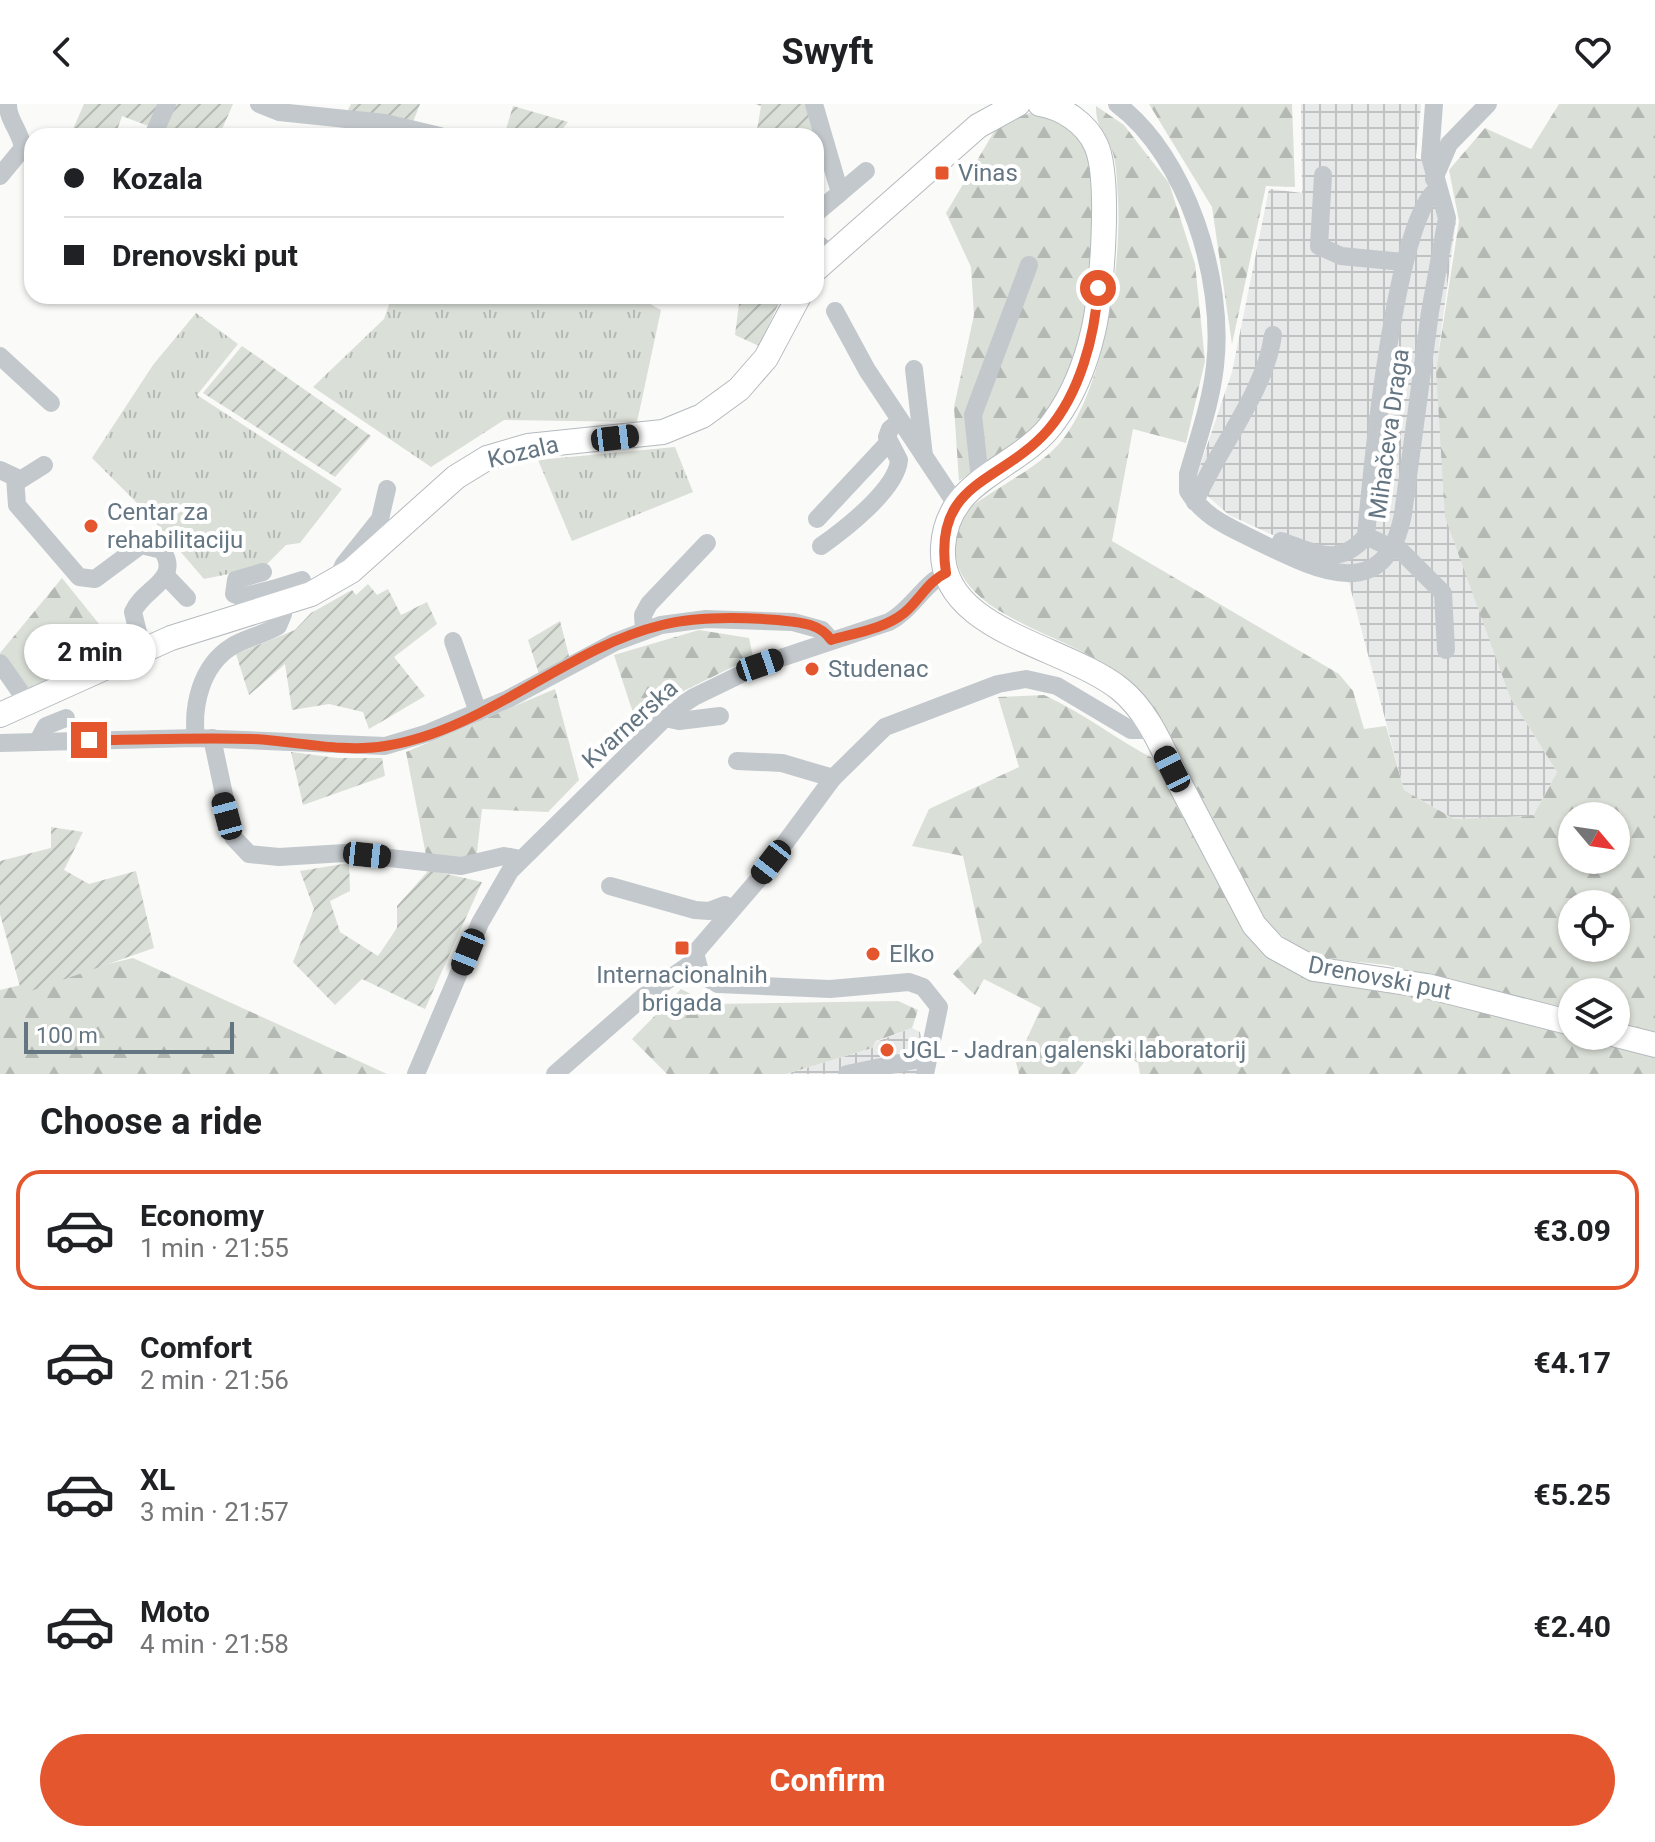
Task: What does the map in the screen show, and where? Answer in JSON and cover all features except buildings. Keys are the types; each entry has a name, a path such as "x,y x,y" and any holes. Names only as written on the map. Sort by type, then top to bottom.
{"main road":[{"path":"824,253 978,126 998,111 1018,104"},
{"path":"946,573 945,530 956,504 980,479 1035,443 1056,419 1082,367 1097,314 1102,210 1099,156 1090,135 1078,122 1056,108 1040,104"},
{"name":"Kozala","path":"0,715 142,649 339,578 392,536 456,477 487,458 528,446 663,432 702,416 739,389 766,358 795,304"},
{"name":"Drenovski put","path":"946,573 962,603 973,613 1105,678 1130,698 1152,730 1254,925 1274,947 1314,969 1427,986 1558,1019"},
{"path":"1630,1039 1655,1045"}],"street":[{"path":"8,104 8,111 24,142"},
{"path":"156,128 167,104"},
{"path":"259,104 279,112 406,128"},
{"path":"814,104 821,128"},
{"path":"1117,104 1160,148 1187,194 1200,233 1216,334 1215,367 1187,483 1195,502"},
{"name":"Mihačeva Draga","path":"1195,502 1208,516 1326,572 1361,573 1381,563 1394,547 1446,232 1447,218 1430,157 1434,104"},
{"path":"1223,524 1242,525 1327,556 1355,550 1366,536 1403,262 1421,207 1436,184 1449,144 1488,104"},
{"path":"824,138 840,193"},
{"path":"0,176 24,153"},
{"path":"824,206 866,171"},
{"path":"1323,175 1319,246 1341,256 1403,262"},
{"path":"980,479 973,415 1029,265"},
{"path":"835,311 900,421 956,504"},
{"path":"1195,502 1215,456 1264,371 1273,335"},
{"path":"0,356 51,403"},
{"path":"914,369 924,459"},
{"path":"821,546 853,524 896,472 899,460 889,442 888,433 900,421"},
{"path":"817,519 889,442"},
{"path":"44,465 17,482 8,503 79,577 95,579 135,548 148,544 165,555 169,569 166,576 133,612 142,649"},
{"path":"0,470 12,474 17,482"},
{"path":"339,578 344,564 380,519 387,489"},
{"path":"1366,536 1394,547 1443,593 1446,650"},
{"path":"644,631 642,621 649,604 707,543"},
{"path":"263,572 236,580 234,594 277,598 302,580"},
{"name":"Kvarnerska","path":"416,1074 490,902 665,718 694,697 729,678 831,640 876,628 900,616 946,573"},
{"path":"166,576 187,598"},
{"name":"Kozala","path":"204,738 194,705 201,686 229,649 278,626 283,616 277,598"},
{"path":"0,743 204,738 385,746 478,712 615,642 644,631 706,619 764,619 814,626 831,640"},
{"path":"453,641 478,712"},
{"path":"0,663 28,703"},
{"path":"847,1074 927,1065 938,1022 939,1007 935,997 909,982 830,989 718,984 701,975 695,961 698,946 731,910 833,778 885,727 1008,681 1034,680 1057,686 1123,727 1138,732 1152,730"},
{"path":"665,718 679,721 720,716"},
{"path":"38,741 46,726 66,718"},
{"path":"204,738 233,837 249,854 279,857 345,853 461,866 504,856 530,858"},
{"path":"737,761 782,763 833,778"},
{"path":"610,886 695,910 709,911 725,905 731,910"},
{"path":"555,1074 643,997 677,970 695,961"}],"shaded area":[{"path":"1301,104 1421,104 1416,158 1438,164 1456,221 1436,370 1510,697 1557,772 1533,816 1454,819 1404,790 1345,568 1229,515 1194,484 1232,372 1269,189 1302,193"},
{"name":"JGL - Jadran galenski laboratorij","path":"912,1028 920,1032 921,1038 908,1053 917,1064 917,1074 786,1074 872,1048 876,1042"}],"green space":[{"path":"84,104 161,104 151,127 122,116 118,128 74,128"},
{"path":"173,104 233,104 222,128 162,128"},
{"path":"351,104 420,104 413,122 346,114"},
{"path":"755,104 808,104 814,128 757,128 761,106"},
{"path":"1149,104 1292,104 1295,187 1266,186 1232,344 1212,207"},
{"path":"1559,104 1655,104 1655,1033 1630,1027 1630,978 1558,978 1558,1008 1387,965 1320,958 1295,947 1266,922 1251,898 1158,718 1151,710 1121,679 1095,659 1004,614 983,599 966,581 957,561 957,536 966,511 1050,453 1068,432 1084,404 1096,370 1117,260 1118,199 1115,161 1099,125 1096,106 1124,125 1169,183 1195,264 1205,361 1186,443 1133,429 1112,541 1339,674 1353,691 1364,729 1386,726 1404,790 1454,819 1533,816 1557,772 1510,697 1445,517 1436,370 1459,221 1449,170 1485,128 1531,149"},
{"path":"513,106 568,122 563,128 506,128"},
{"path":"1030,113 1054,121 1075,135 1085,149 1092,172 1094,237 1084,313 1067,378 1048,413 1012,446 959,481 954,407 974,315 971,267 946,213 998,125"},
{"path":"389,304 650,304 661,310 637,422 504,420 431,467 313,387 384,319"},
{"path":"739,304 778,304 759,346 735,335"},
{"path":"196,313 238,344 197,395 342,489 300,543 286,545 264,567 204,579 148,514 92,458 153,365"},
{"path":"242,346 371,436 335,477 203,393"},
{"path":"675,447 693,492 572,541 538,460"},
{"path":"62,578 120,650 29,692 0,653"},
{"path":"368,584 377,595 388,589 401,615 427,602 437,624 394,657 425,696 369,729 363,712 329,704 292,710 285,664 249,695 236,654 295,630 311,613 352,590 356,595"},
{"path":"560,621 570,660 540,677 528,640"},
{"path":"699,630 749,638 753,657 661,702 637,725 614,655"},
{"path":"555,689 579,780 548,812 482,809 476,860 426,855 406,752"},
{"path":"1044,695 1156,760 1264,951 1312,981 1385,989 1441,1000 1558,1031 1558,1050 1630,1049 1655,1056 1655,1074 1140,1074 1138,1063 1100,1042 1075,1074 1019,1074 1016,1063 1041,1008 984,979 975,995 953,974 982,942 963,856 912,846 929,809 1019,767 998,697"},
{"path":"291,752 337,758 382,758 385,776 303,805"},
{"path":"51,827 83,832 64,870 89,884 136,871 154,948 22,994 0,914 0,861 51,848"},
{"path":"349,863 350,891 330,901 340,932 378,956 397,928 397,906 429,870 482,882 425,1009 362,979 335,1005 293,962 314,909 300,871"},
{"path":"133,958 387,1074 0,1074 0,990"},
{"path":"681,989 711,1004 898,1001 918,1010 912,1028 876,1041 872,1048 786,1074 667,1074 632,1039"}],"place":[{"name":"Vinas","path":"942,173"},
{"name":"Centar za rehabilitaciju","path":"91,526"},
{"name":"Studenac","path":"812,669"},
{"name":"Internacionalnih brigada","path":"682,948"},
{"name":"Elko","path":"873,954"},
{"name":"JGL - Jadran galenski laboratorij","path":"887,1050"}],"route":[{"path":"89,740 252,739 385,746 408,741 508,699 615,642 661,625 706,619 764,619 814,626 828,634 831,640 876,628 900,616 933,581 946,573 945,530 956,504 967,490 1035,443 1056,419 1089,347 1097,314 1098,288"}]}
